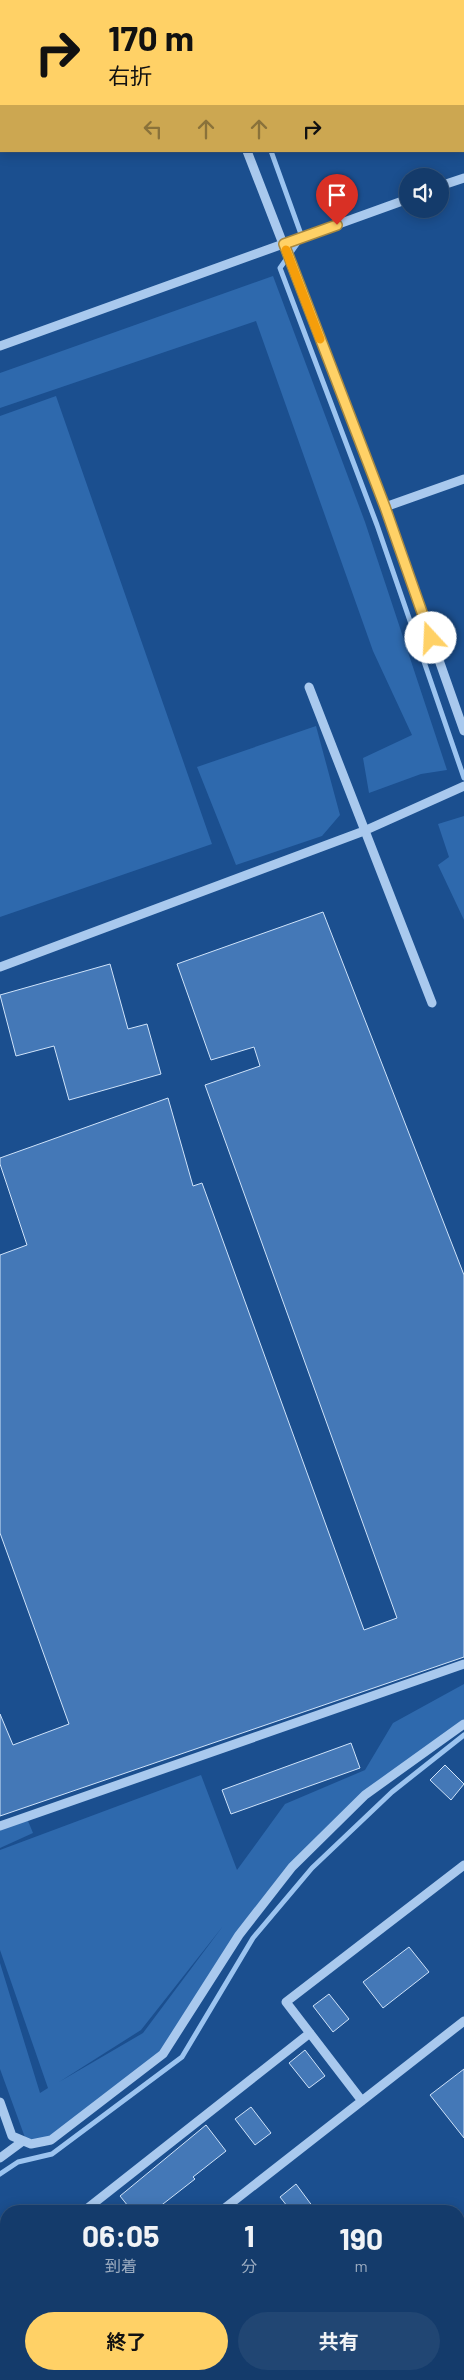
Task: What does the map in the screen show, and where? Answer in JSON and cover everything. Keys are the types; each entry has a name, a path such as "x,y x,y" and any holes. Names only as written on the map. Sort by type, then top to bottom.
{"street":[{"path":"247,152 385,507 464,731"},
{"path":"449,183 464,178"},
{"path":"0,346 399,202"},
{"path":"385,507 464,479"},
{"path":"309,687 432,1003"},
{"path":"0,967 364,832 464,786"},
{"path":"0,1826 464,1664"},
{"path":"0,2102 12,2136 31,2144 51,2140 163,2054 239,1935 292,1867 365,1795 464,1724"},
{"path":"362,2101 286,2002 464,1865"},
{"path":"229,2205 464,2021"},
{"path":"92,2205 310,2033"},
{"path":"0,2158 23,2141"}],"shaded area":[{"path":"273,276 365,522 447,770 421,774 369,793 363,758 412,735 373,651 256,321 0,408 0,373"},
{"path":"56,396 212,844 0,917 0,416"},
{"path":"316,726 340,815 322,836 236,865 197,767"},
{"path":"464,816 464,920 438,865 449,857 438,824"},
{"path":"464,1684 464,1724 365,1795 292,1867 159,2057 59,2133 27,2143 0,2069 0,1963 40,2093 48,2088 0,1950 0,1850 201,1775 237,1870 285,1804 365,1770 393,1723","holes":["223,1926 143,2033 59,2082 141,2030"]},
{"path":"26,1816 33,1833 0,1848 0,1827"}],"building":[{"path":"323,912 464,1275 464,1657 0,1816 0,1714 13,1745 69,1724 0,1533 0,1255 27,1245 0,1164 0,1158 168,1098 193,1186 202,1183 364,1630 397,1618 205,1085 260,1066 254,1047 211,1060 177,964"},
{"path":"110,964 128,1029 147,1024 161,1074 69,1100 54,1046 16,1056 0,995"},
{"path":"351,1743 360,1768 231,1814 222,1790"},
{"path":"445,1765 464,1784 451,1800 430,1780"},
{"path":"409,1947 429,1972 383,2008 363,1982"},
{"path":"329,1994 349,2019 333,2032 313,2006"},
{"path":"305,2050 325,2076 309,2088 289,2063"},
{"path":"464,2069 464,2138 430,2095"},
{"path":"251,2107 271,2133 255,2145 235,2119"},
{"path":"206,2125 226,2151 193,2177 195,2179 162,2205 127,2205 120,2196"},
{"path":"296,2184 312,2205 286,2205 280,2197"}],"waterway":[{"path":"271,152 302,237 280,268 377,525 464,778"},
{"path":"0,2174 18,2162 52,2154 182,2057 253,1938 312,1868 392,1792 464,1735"}],"slow traffic":[{"path":"286,250 320,339"}],"route":[{"path":"337,225 284,244 385,507 431,638"}]}
